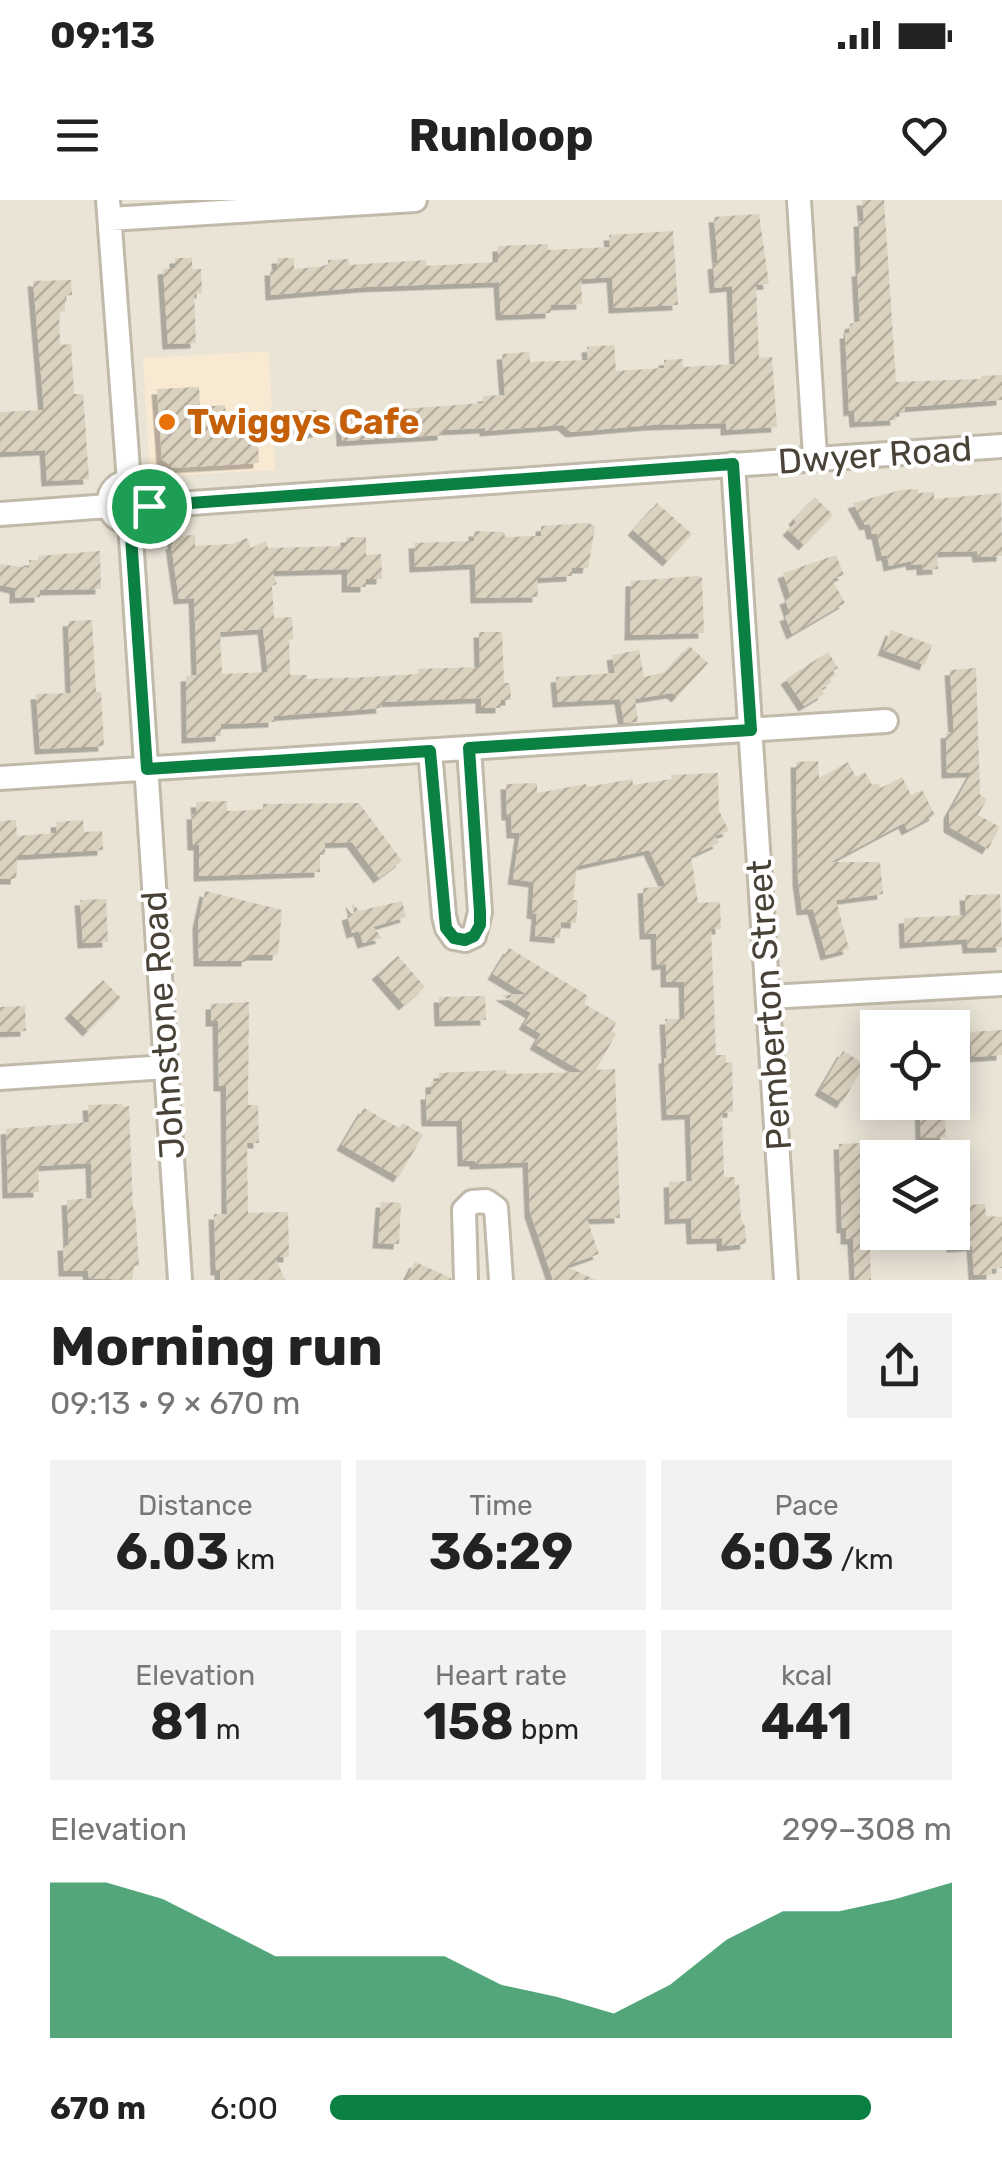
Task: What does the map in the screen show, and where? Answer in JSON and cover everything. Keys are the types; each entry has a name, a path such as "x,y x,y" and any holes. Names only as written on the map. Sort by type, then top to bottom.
{"street":[{"path":"129,482 109,210 415,200"},
{"path":"799,200 815,458"},
{"name":"Dwyer Road","path":"149,506 1002,446"},
{"name":"Pemberton Street","path":"733,464 786,1280"},
{"path":"129,482 147,492 149,506 142,518 130,522 117,518 110,506 116,487 129,482"},
{"path":"0,514 110,506"},
{"name":"Johnstone Road","path":"130,522 180,1280"},
{"path":"0,778 886,721"},
{"path":"430,751 446,928 454,938 465,940 474,936 480,925 469,748"},
{"path":"769,997 1002,984"},
{"path":"0,1078 166,1067"},
{"path":"466,1280 464,1210 472,1202 486,1201 496,1208 501,1280"}],"shaded area":[{"path":"0,200 1002,200 1002,1280 0,1280"},
{"path":"269,351 275,470 150,477 143,358"}],"building":[{"path":"862,200 884,200 896,382 1002,375 1002,400 905,407 905,411 895,412 896,420 855,422 854,410 849,411 845,333 849,333 850,324 860,321 857,271 861,271"},
{"path":"759,214 769,284 756,285 759,358 772,357 777,427 726,430 726,423 571,432 563,425 443,430 443,435 342,441 341,417 403,415 403,409 483,403 483,396 505,395 502,354 529,352 530,362 588,360 587,347 614,345 616,371 664,368 664,360 683,359 683,367 735,364 732,286 715,288 713,264 718,263 714,217"},
{"path":"673,231 678,305 614,308 612,277 581,279 582,304 551,305 551,313 501,315 499,282 271,295 270,270 278,270 277,258 294,258 294,269 328,266 328,260 349,259 349,265 426,260 426,266 498,262 498,246 548,244 548,250 610,247 609,235"},
{"path":"175,258 192,258 192,269 201,269 202,293 194,294 196,343 168,344 163,269 175,268"},
{"path":"71,280 72,295 65,296 65,311 59,312 60,345 71,344 74,394 83,394 89,479 47,481 45,450 0,452 0,412 44,410 33,281"},
{"path":"199,387 200,407 225,405 227,424 257,422 259,463 173,468 162,459 157,389"},
{"path":"317,410 318,432 280,436 278,412"},
{"path":"918,489 918,493 934,492 934,499 1001,493 1002,556 978,557 977,551 937,552 938,569 922,570 922,564 912,565 911,561 889,566 887,555 882,556 877,534 872,534 870,524 865,525 853,503"},
{"path":"815,497 833,515 804,545 788,530"},
{"path":"657,503 692,534 668,561 633,530"},
{"path":"541,526 595,526 588,568 572,568 572,576 537,578 538,597 476,598 475,564 415,567 414,543 474,541 474,531 504,532 505,537 541,536"},
{"path":"195,535 195,546 232,544 247,538 251,548 266,541 268,548 346,546 346,537 366,537 366,555 381,554 382,579 366,579 366,587 347,587 347,569 272,571 277,584 272,586 274,618 292,617 290,675 307,675 307,679 368,677 418,674 418,669 480,667 479,632 502,632 504,683 510,683 511,700 501,700 501,708 481,708 481,698 381,702 382,708 274,716 274,722 221,724 221,736 187,738 186,676 197,675 194,598 179,599 173,536","holes":["263,629 268,672 222,674 220,632"]},
{"path":"100,551 101,589 40,590 40,597 15,598 15,588 0,585 0,564 29,568 29,560 38,560 38,556"},
{"path":"836,555 844,575 832,579 845,603 792,634 785,616 790,614 785,599 791,597 783,573"},
{"path":"702,578 704,633 630,635 631,581"},
{"path":"92,620 104,746 40,749 36,694 71,693 68,621"},
{"path":"891,630 932,645 925,665 883,650"},
{"path":"689,646 708,663 677,697 672,693 635,699 638,722 624,723 620,699 558,702 556,677 615,673 612,655 639,650 644,677 666,672"},
{"path":"828,652 838,668 833,671 836,675 821,689 824,694 804,706 786,679"},
{"path":"976,668 980,795 987,799 978,815 1000,827 988,849 949,827 949,813 972,772 947,773 946,733 954,732 950,670"},
{"path":"818,761 819,778 848,762 856,777 865,772 872,785 878,783 881,788 902,777 911,795 922,790 935,815 907,830 904,823 831,862 880,862 883,894 836,900 849,949 826,955 813,909 802,910 798,880 796,762"},
{"path":"718,773 719,811 729,831 715,836 719,843 691,856 698,903 720,902 721,929 711,929 716,1055 726,1055 726,1063 732,1062 733,1112 722,1113 724,1177 735,1177 735,1185 739,1184 746,1244 722,1246 722,1238 692,1239 691,1218 670,1219 669,1182 692,1181 690,1114 667,1115 664,1058 665,1019 685,1019 684,982 666,982 666,964 657,965 656,934 645,934 643,888 666,886 649,850 577,866 573,900 578,900 576,923 561,922 560,938 535,936 534,882 513,879 520,833 512,833 506,784 537,783 537,793 586,784 587,787 632,779 633,785 672,779 671,775"},
{"path":"227,801 227,811 263,810 263,804 359,803 402,861 379,878 352,842 325,843 320,872 199,876 199,845 193,845 192,814 197,814 196,802"},
{"path":"16,820 17,836 57,833 56,822 83,820 84,832 102,831 103,850 18,855 16,879 0,879 0,821"},
{"path":"205,891 282,910 278,955 252,955 247,961 199,961 198,923"},
{"path":"1000,894 1002,947 968,948 967,939 905,943 904,918 966,915 965,895"},
{"path":"106,899 108,942 83,943 80,900"},
{"path":"351,901 359,911 402,901 406,917 373,927 382,938 363,943 359,931 352,933 347,915 354,913"},
{"path":"509,948 588,996 584,1004 616,1022 612,1031 616,1034 596,1070 615,1069 620,1218 587,1219 599,1254 565,1266 596,1280 553,1280 530,1212 528,1162 463,1161 462,1121 427,1121 426,1094 431,1094 431,1082 439,1081 439,1073 583,1072 535,1044 541,1034 524,1024 531,1013 501,995 526,994 493,974"},
{"path":"398,956 425,987 404,1005 377,974"},
{"path":"103,980 121,998 88,1031 70,1013"},
{"path":"485,996 486,1020 440,1021 439,997"},
{"path":"249,1002 248,1105 258,1105 259,1143 247,1143 248,1213 288,1212 289,1257 275,1257 285,1280 220,1280 220,1270 216,1270 214,1214 227,1214 226,1086 219,1086 218,1021 211,1021 211,1004"},
{"path":"25,1006 26,1031 0,1032 0,1007"},
{"path":"1002,1030 1002,1055 972,1057 970,1032"},
{"path":"843,1051 860,1061 860,1072 842,1103 820,1090"},
{"path":"88,1105 129,1106 139,1266 134,1266 132,1280 89,1278 88,1271 64,1271 63,1245 69,1245 67,1200 92,1198 91,1163 38,1166 39,1192 8,1193 6,1129 89,1122"},
{"path":"364,1108 399,1128 403,1123 423,1135 399,1177 342,1145"},
{"path":"920,1120 945,1120 946,1137 921,1138"},
{"path":"860,1143 860,1250 870,1250 871,1280 855,1280 853,1239 846,1239 846,1228 842,1228 839,1144"},
{"path":"381,1202 401,1203 399,1244 378,1243"},
{"path":"985,1204 986,1216 1002,1217 1002,1268 992,1269 992,1274 974,1275 970,1205"},
{"path":"415,1262 451,1278 451,1280 406,1280"}],"place":[{"name":"Twiggys Cafe","path":"167,422"}],"route":[{"path":"733,464 751,730 469,748 480,925 474,936 465,940 454,938 446,928 444,916 430,751 147,769 130,522 142,518 149,506 733,464"}]}
